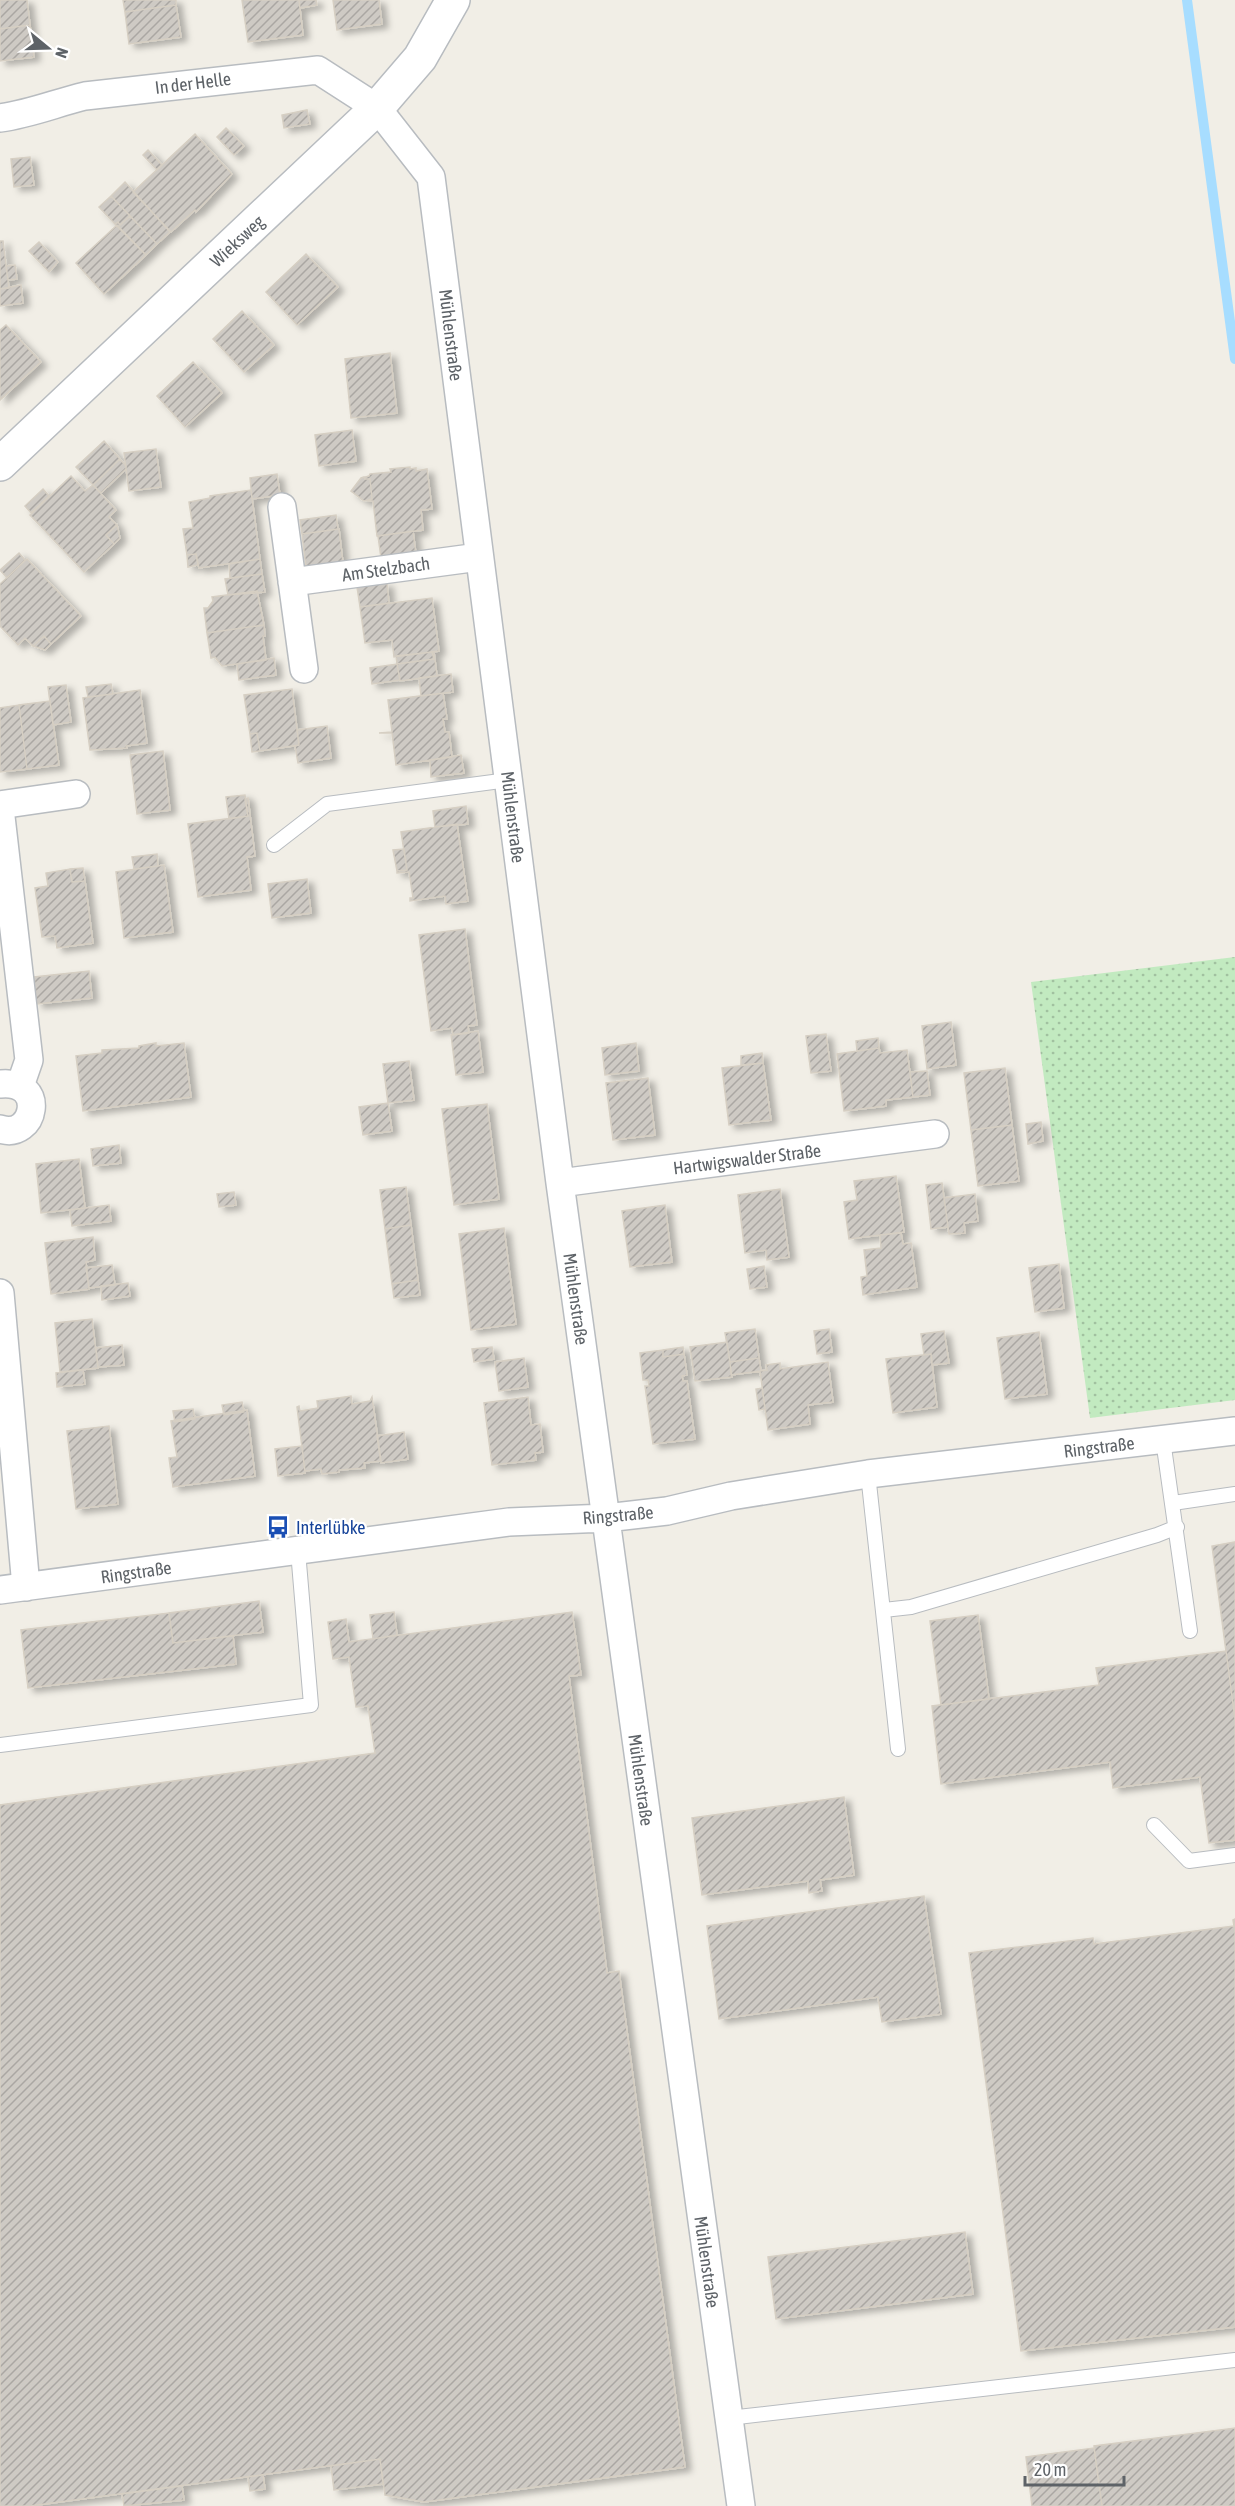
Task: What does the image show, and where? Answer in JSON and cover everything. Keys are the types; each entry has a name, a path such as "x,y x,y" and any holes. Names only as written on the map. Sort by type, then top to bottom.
{"street":[{"name":"Wieksweg","path":"0,464 377,108 420,58 453,0"},
{"name":"In der Helle","path":"0,118 27,114 85,96 318,70 377,108"},
{"name":"Mühlenstraße","path":"377,108 431,177 560,1183 741,2506"},
{"path":"282,507 304,669"},
{"name":"Am Stelzbach","path":"292,582 479,557"},
{"path":"0,1129 16,1130 25,1124 32,1104 28,1094 10,1085 29,1060 0,806 76,794"},
{"name":"Hartwigswalder Straße","path":"560,1183 934,1134"},
{"path":"0,1293 13,1589"},
{"name":"Ringstraße","path":"13,1589 509,1522 606,1518 667,1511 730,1496 868,1474 1235,1431"}],"lane":[{"path":"274,845 327,804 508,780"},
{"path":"1163,1440 1190,1631"},
{"path":"868,1474 898,1749"},
{"path":"1173,1503 1235,1494"},
{"path":"884,1610 911,1607 1157,1535 1177,1527"},
{"path":"0,1745 311,1705 298,1551"},
{"path":"1154,1825 1190,1861 1235,1855"},
{"path":"729,2418 1235,2360"}],"green space":[{"path":"1235,957 1235,1400 1090,1418 1031,982"}],"building":[{"path":"0,0 27,0 30,25 0,29"},
{"path":"123,0 176,0 176,5 125,12"},
{"path":"242,0 299,0 303,35 248,42"},
{"path":"299,0 316,0 317,5 300,8"},
{"path":"333,0 379,0 382,24 337,30"},
{"path":"176,5 181,37 129,44 125,12"},
{"path":"30,25 34,57 0,61 0,29"},
{"path":"307,110 310,124 284,128 282,115"},
{"path":"226,128 244,146 234,155 217,137"},
{"path":"195,134 232,174 196,212 195,210 171,232 133,192"},
{"path":"148,150 162,165 157,170 143,155"},
{"path":"30,157 34,185 14,187 11,159"},
{"path":"125,182 170,232 157,244 111,196"},
{"path":"111,196 130,216 120,225 118,222 115,224 99,207"},
{"path":"130,216 157,244 146,255 115,224 118,222 120,225"},
{"path":"117,225 146,255 104,294 76,263"},
{"path":"0,241 3,241 9,288 0,289"},
{"path":"39,242 58,262 49,272 29,251"},
{"path":"306,254 338,287 297,325 266,292"},
{"path":"15,265 17,279 8,280 6,266"},
{"path":"21,285 23,303 0,306 0,289"},
{"path":"242,311 274,345 244,372 213,339"},
{"path":"6,325 41,362 0,400 0,330"},
{"path":"390,353 397,413 351,418 345,359"},
{"path":"193,362 222,393 185,427 157,396"},
{"path":"352,430 356,461 319,466 315,435"},
{"path":"104,441 120,459 93,485 76,467"},
{"path":"156,449 161,487 129,491 124,453"},
{"path":"120,459 126,469 101,493 93,485"},
{"path":"410,467 410,469 416,468 416,471 427,469 432,509 421,510 423,530 377,536 373,501 367,501 372,499 370,479 365,479 365,477 370,474 391,472 390,469"},
{"path":"277,474 280,495 252,499 250,478"},
{"path":"71,476 85,491 93,485 116,510 109,517 117,525 106,535 114,544 84,572 30,515"},
{"path":"364,477 370,479 372,499 364,501 351,491"},
{"path":"43,489 49,496 31,513 25,506"},
{"path":"251,490 260,559 199,568 196,554 187,555 183,529 193,528 189,502 210,498 210,496"},
{"path":"336,515 338,529 302,534 300,520"},
{"path":"117,525 120,538 114,544 106,535"},
{"path":"339,529 343,563 306,568 302,534"},
{"path":"413,531 416,554 381,558 378,536"},
{"path":"19,553 25,560 7,578 0,570"},
{"path":"196,554 198,565 188,567 187,555"},
{"path":"27,559 81,616 51,644 44,636 33,646 25,638 18,645 0,626 0,584"},
{"path":"260,559 262,574 230,578 229,564"},
{"path":"262,574 265,592 228,595 225,579"},
{"path":"387,583 389,603 360,607 357,587"},
{"path":"257,591 264,625 207,633 204,608 208,608 213,601 212,597"},
{"path":"432,598 439,651 394,657 392,640 365,643 360,607"},
{"path":"264,625 266,660 222,666 215,657 211,658 207,633"},
{"path":"44,636 51,644 45,650 33,646"},
{"path":"432,652 434,652 437,676 400,681 397,664 434,659"},
{"path":"432,652 434,659 397,664 396,656"},
{"path":"274,658 276,675 239,680 237,664"},
{"path":"397,664 400,680 372,684 370,668"},
{"path":"451,674 453,692 421,696 419,678"},
{"path":"111,684 113,694 88,697 86,687"},
{"path":"66,685 71,722 53,725 48,687"},
{"path":"292,689 299,745 260,751 257,733 250,734 244,695"},
{"path":"140,690 147,743 126,746 127,748 90,750 83,698"},
{"path":"443,693 447,719 443,719 445,732 449,732 452,757 396,765 392,733 379,733 392,732 388,700"},
{"path":"50,701 59,765 27,769 19,705"},
{"path":"19,705 27,769 0,772 0,708"},
{"path":"327,726 331,758 298,763 295,746 299,745 297,730"},
{"path":"257,733 260,751 252,752 250,734"},
{"path":"163,751 170,810 137,814 130,755"},
{"path":"461,755 464,773 431,777 430,760"},
{"path":"245,795 248,816 229,819 226,797"},
{"path":"248,798 255,856 247,857 251,890 198,897 188,824 248,816 245,799"},
{"path":"466,806 468,824 435,827 433,811"},
{"path":"457,824 468,901 446,904 445,896 410,901 410,898 413,898 409,872 397,873 397,871 407,870 401,832"},
{"path":"404,849 407,870 397,871 393,850"},
{"path":"157,854 158,866 134,869 132,857"},
{"path":"164,865 173,932 124,938 116,872"},
{"path":"83,868 85,881 72,882 70,869"},
{"path":"70,869 72,882 85,881 93,943 57,948 55,936 42,937 35,888 48,886 46,873"},
{"path":"307,879 311,913 272,918 268,884"},
{"path":"465,929 477,1025 468,1026 469,1033 453,1035 452,1028 431,1031 419,935"},
{"path":"89,971 92,998 37,1004 34,977"},
{"path":"951,1022 956,1065 927,1069 922,1026"},
{"path":"478,1031 483,1072 456,1075 451,1035"},
{"path":"826,1034 831,1071 811,1073 806,1036"},
{"path":"878,1038 879,1048 857,1051 856,1041"},
{"path":"156,1043 156,1046 184,1043 191,1097 83,1111 76,1056 102,1053 102,1050 139,1048 139,1046"},
{"path":"636,1043 639,1071 605,1075 602,1048"},
{"path":"879,1048 880,1053 907,1050 913,1097 886,1100 886,1106 844,1111 837,1054"},
{"path":"762,1053 763,1063 741,1065 741,1056"},
{"path":"409,1061 414,1100 388,1103 383,1064"},
{"path":"763,1063 771,1120 729,1125 722,1068"},
{"path":"1005,1068 1012,1125 971,1130 964,1073"},
{"path":"927,1071 930,1095 913,1097 910,1072"},
{"path":"648,1078 655,1135 613,1140 606,1083"},
{"path":"388,1103 392,1131 363,1135 359,1107"},
{"path":"487,1104 499,1199 454,1205 442,1109"},
{"path":"1041,1122 1043,1141 1028,1144 1026,1124"},
{"path":"1012,1125 1019,1181 978,1186 971,1130"},
{"path":"119,1145 121,1163 93,1166 91,1149"},
{"path":"79,1159 85,1208 41,1213 36,1164"},
{"path":"896,1176 904,1232 849,1239 844,1202 857,1200 854,1181"},
{"path":"942,1183 948,1227 931,1229 926,1185"},
{"path":"406,1187 411,1225 385,1229 380,1190"},
{"path":"780,1189 789,1257 767,1260 766,1250 745,1253 738,1195"},
{"path":"234,1192 236,1205 219,1207 217,1194"},
{"path":"975,1194 978,1221 964,1223 965,1233 949,1234 944,1198"},
{"path":"109,1205 111,1221 72,1226 70,1210"},
{"path":"665,1205 672,1262 630,1267 622,1211"},
{"path":"411,1225 418,1280 392,1284 385,1229"},
{"path":"504,1228 516,1324 471,1330 459,1234"},
{"path":"901,1233 903,1244 911,1243 917,1287 863,1295 861,1277 867,1276 864,1250 881,1248 880,1235"},
{"path":"93,1237 95,1260 86,1262 89,1289 51,1294 45,1243"},
{"path":"1059,1264 1064,1308 1035,1312 1029,1268"},
{"path":"112,1265 115,1285 89,1288 86,1268"},
{"path":"764,1266 767,1287 750,1289 747,1269"},
{"path":"418,1280 420,1295 394,1298 392,1284"},
{"path":"128,1283 130,1296 102,1300 101,1286"},
{"path":"92,1319 98,1368 60,1372 55,1323"},
{"path":"755,1329 759,1358 730,1362 725,1333"},
{"path":"829,1329 832,1352 817,1354 814,1331"},
{"path":"944,1331 949,1363 932,1365 931,1354 924,1355 921,1334"},
{"path":"1039,1332 1047,1394 1005,1399 997,1338"},
{"path":"727,1342 732,1377 695,1381 690,1347"},
{"path":"122,1345 124,1365 98,1367 96,1348"},
{"path":"492,1347 494,1359 474,1362 472,1349"},
{"path":"683,1347 684,1354 663,1357 663,1350"},
{"path":"663,1350 663,1357 684,1354 687,1375 682,1376 683,1381 687,1381 695,1439 653,1444 645,1386 649,1386 648,1380 643,1380 640,1353"},
{"path":"931,1354 937,1407 893,1413 886,1359"},
{"path":"524,1358 528,1387 499,1391 495,1362"},
{"path":"759,1358 761,1371 731,1375 730,1362"},
{"path":"828,1362 833,1402 808,1405 810,1424 768,1430 760,1371 767,1370 766,1365 780,1363 780,1369"},
{"path":"83,1370 85,1384 57,1387 56,1373"},
{"path":"762,1388 765,1409 759,1410 756,1389"},
{"path":"351,1396 352,1404 370,1401 372,1397 381,1461 364,1463 365,1468 339,1470 339,1472 322,1474 321,1469 305,1471 297,1407 299,1406 300,1411 318,1408 317,1401"},
{"path":"528,1397 531,1425 540,1424 543,1452 535,1453 536,1460 492,1465 484,1403"},
{"path":"242,1402 244,1412 224,1415 222,1405"},
{"path":"193,1409 195,1419 175,1422 173,1411"},
{"path":"247,1410 255,1476 173,1487 169,1458 177,1457 171,1421"},
{"path":"109,1426 118,1504 76,1509 67,1431"},
{"path":"404,1432 408,1459 381,1463 377,1436"},
{"path":"302,1446 305,1473 278,1476 275,1449"},
{"path":"1235,1542 1235,1719 1212,1546"},
{"path":"259,1601 263,1632 173,1643 169,1613"},
{"path":"394,1612 397,1635 373,1639 370,1615"},
{"path":"572,1612 581,1675 569,1676 607,1973 619,1971 685,2467 424,2502 385,2495 380,2459 30,2506 0,2506 0,1805 375,1753 368,1706 356,1707 349,1657 333,1659 328,1622 346,1619 349,1642"},
{"path":"169,1613 173,1643 233,1636 236,1664 28,1688 21,1630"},
{"path":"978,1615 989,1699 941,1705 930,1621"},
{"path":"1226,1651 1235,1719 1235,1840 1209,1843 1200,1777 1113,1788 1110,1762 941,1784 932,1706 1099,1685 1096,1668"},
{"path":"844,1797 854,1875 820,1880 822,1891 809,1893 808,1881 702,1895 692,1818"},
{"path":"924,1896 941,2014 882,2022 878,1997 719,2019 707,1926"},
{"path":"1235,1919 1235,2327 1021,2351 969,1953 1093,1938 1094,1944 1234,1926 1233,1920"},
{"path":"965,2232 973,2294 776,2319 768,2257"},
{"path":"1235,2428 1235,2506 1102,2506 1094,2446"},
{"path":"1094,2448 1102,2506 1032,2506 1026,2457"},
{"path":"380,2459 383,2484 334,2490 331,2466"},
{"path":"263,2475 265,2489 250,2491 248,2477"},
{"path":"182,2486 184,2500 124,2506 122,2494"}],"waterway":[{"path":"1187,0 1235,359"}],"place":[{"name":"Interlübke","path":"278,1527"}]}
